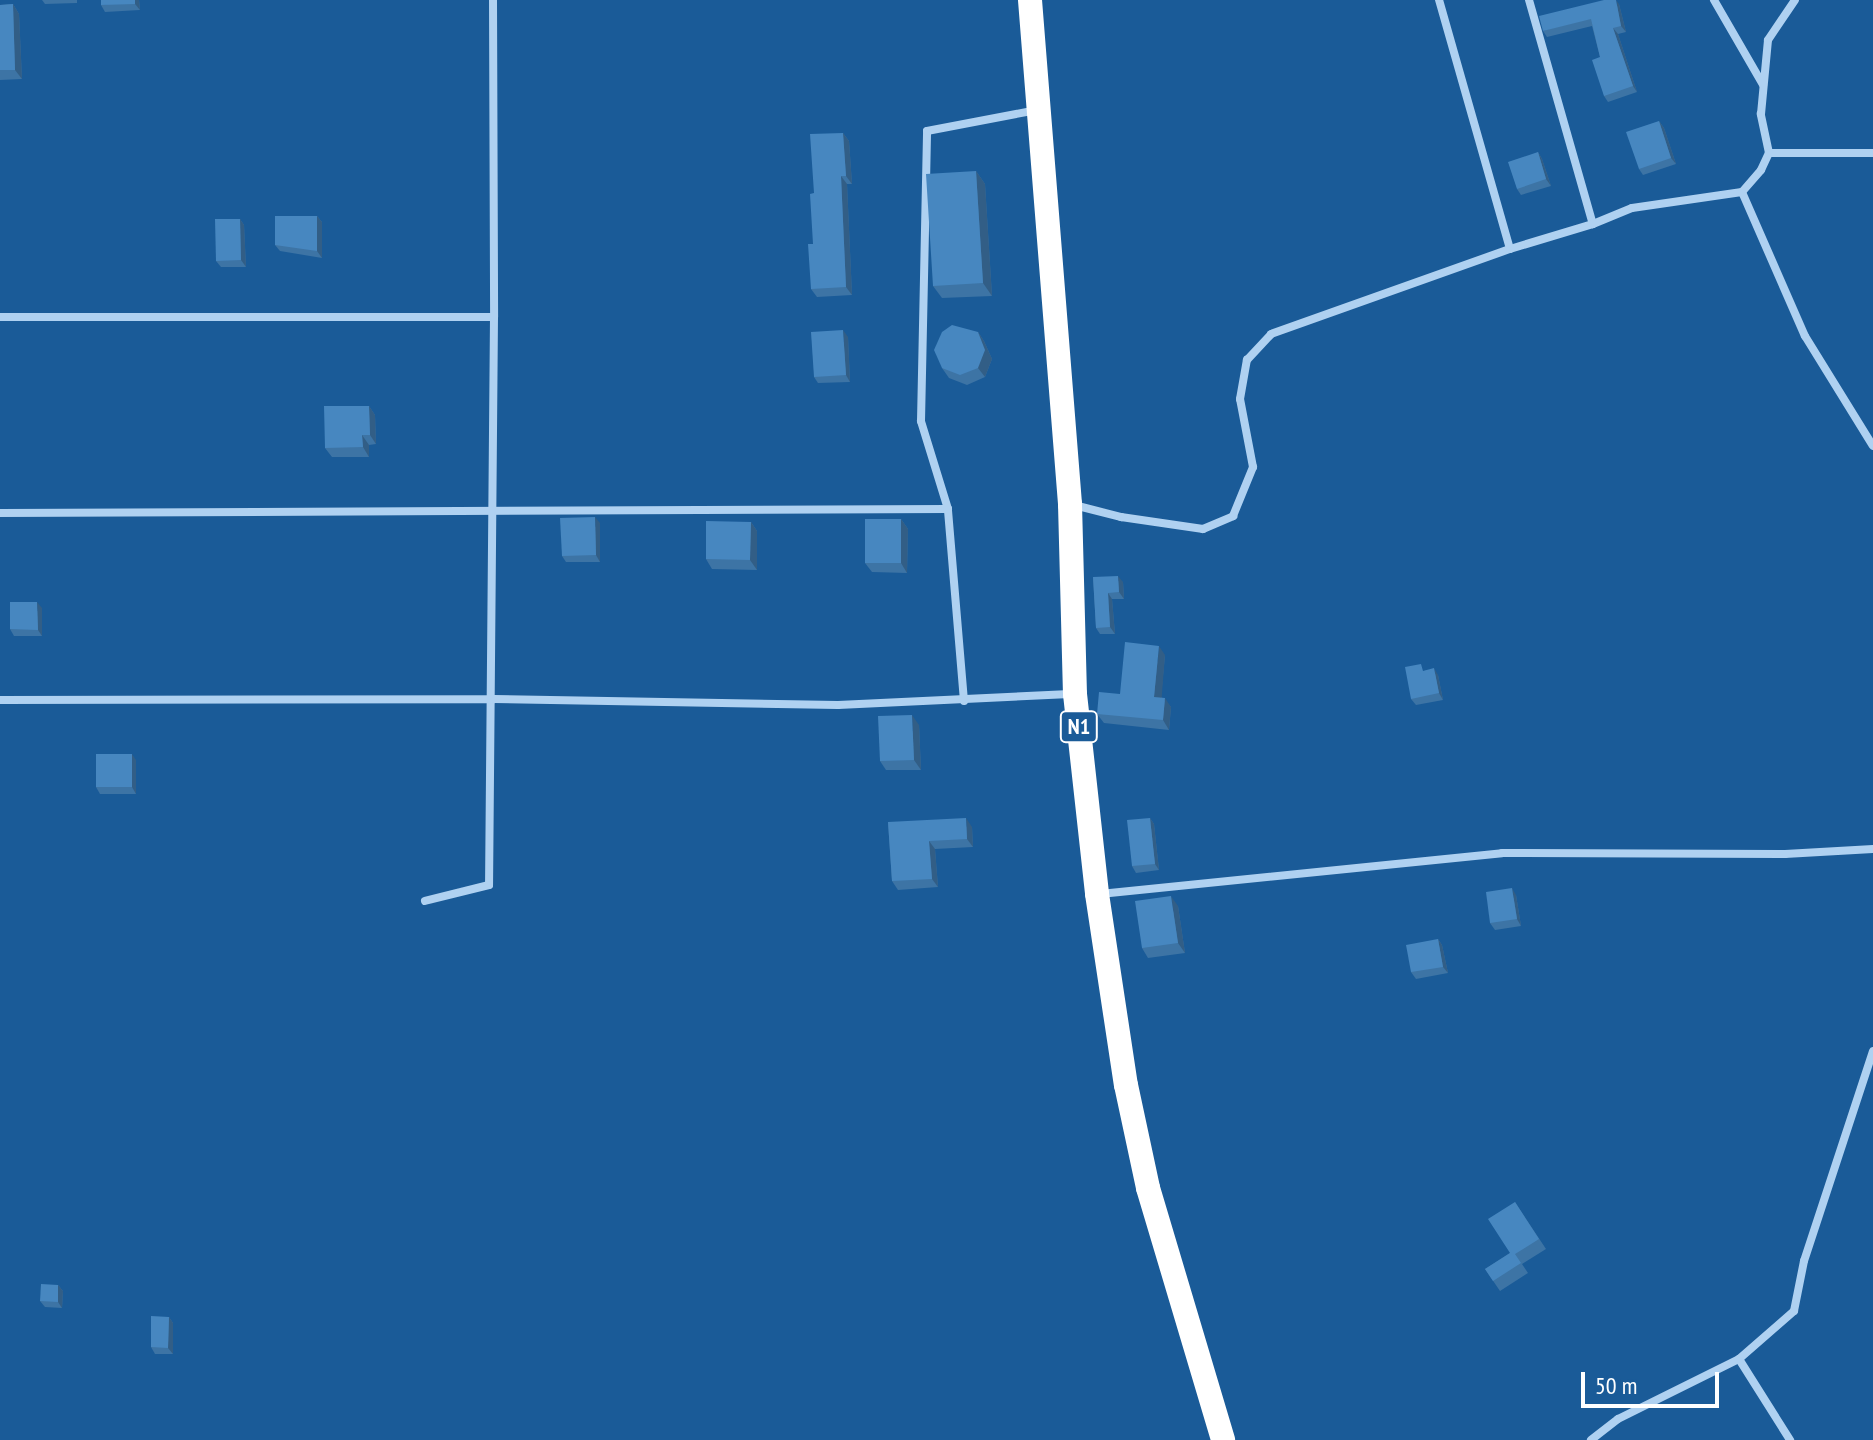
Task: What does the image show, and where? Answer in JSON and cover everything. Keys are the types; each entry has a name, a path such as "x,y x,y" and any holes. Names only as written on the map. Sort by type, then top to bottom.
{"highway":[{"name":"N1","path":"1030,0 1070,504 1075,694 1097,894 1126,1085 1148,1188 1223,1440"}],"street":[{"path":"425,901 489,885 494,699 493,0"},
{"path":"1439,0 1510,249"},
{"path":"1529,0 1593,224"},
{"path":"1714,0 1764,86"},
{"path":"1070,504 1121,517 1203,529 1233,516 1253,467 1240,399 1247,360 1271,334 1632,208 1742,192 1761,170 1769,153 1761,114 1768,40 1795,0"},
{"path":"964,701 948,509 921,421 927,131 1039,110"},
{"path":"1769,153 1873,153"},
{"path":"1742,192 1805,336 1873,446"},
{"path":"0,317 494,317"},
{"path":"0,513 948,509"},
{"path":"0,700 494,699 838,705 1075,694"},
{"path":"1097,894 1502,853 1785,854 1873,849"},
{"path":"1591,1440 1618,1419 1739,1359 1758,1346 1794,1311 1804,1261 1873,1051"},
{"path":"1739,1359 1790,1440"}],"building":[{"path":"101,0 135,0 135,4 101,5"},
{"path":"1604,0 1616,0 1621,26 1613,28 1633,86 1604,96 1592,60 1600,57 1591,19 1543,31 1539,16"},
{"path":"13,4 15,70 0,70 0,5"},
{"path":"1659,121 1671,158 1639,169 1626,132"},
{"path":"843,133 846,176 841,176 846,287 811,289 808,244 813,244 810,194 814,193 810,134"},
{"path":"1538,152 1546,179 1517,189 1508,162"},
{"path":"976,171 983,283 933,286 926,174"},
{"path":"275,216 317,216 317,251 275,245"},
{"path":"215,219 240,219 241,260 216,261"},
{"path":"952,325 978,332 985,350 978,368 960,375 942,368 934,350 942,332"},
{"path":"843,330 846,375 814,377 811,332"},
{"path":"324,406 369,406 370,435 362,435 363,447 325,448"},
{"path":"595,517 596,555 562,556 560,518"},
{"path":"865,519 901,519 901,563 865,563"},
{"path":"706,521 751,522 750,560 706,559"},
{"path":"1118,576 1119,592 1108,593 1110,627 1096,628 1093,577"},
{"path":"10,602 37,602 38,630 10,629"},
{"path":"1125,642 1159,646 1154,697 1165,698 1163,720 1097,714 1099,692 1120,694"},
{"path":"1421,664 1423,671 1434,668 1439,693 1411,699 1405,667"},
{"path":"912,715 914,760 880,761 878,716"},
{"path":"96,754 132,754 132,787 96,787"},
{"path":"966,818 967,839 929,841 932,879 892,881 888,822"},
{"path":"1150,818 1155,864 1132,866 1127,820"},
{"path":"1512,888 1517,919 1490,923 1486,892"},
{"path":"1171,896 1178,943 1142,948 1135,901"},
{"path":"1438,939 1443,967 1411,972 1406,945"},
{"path":"1515,1202 1539,1239 1515,1254 1521,1263 1493,1281 1485,1269 1510,1253 1488,1219"},
{"path":"41,1284 58,1285 58,1302 40,1301"},
{"path":"151,1316 169,1317 168,1348 151,1347"}]}
